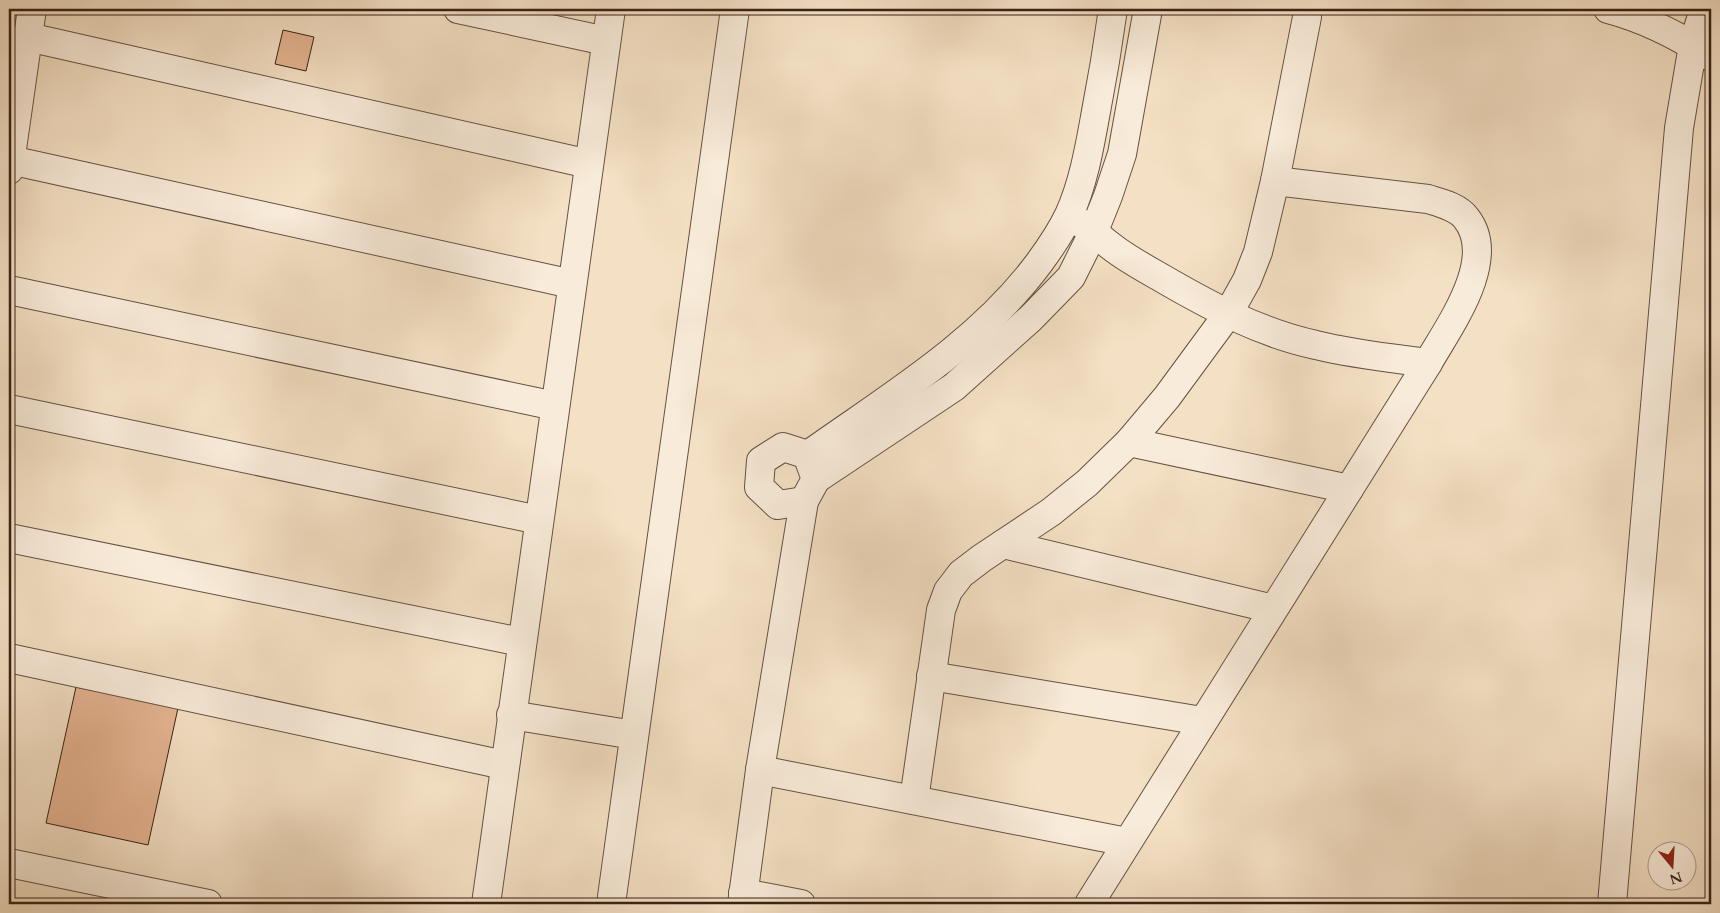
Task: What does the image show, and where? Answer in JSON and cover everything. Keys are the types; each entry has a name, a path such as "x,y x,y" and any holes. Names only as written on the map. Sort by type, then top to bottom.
{"street":[{"path":"32,9 9,165 572,284"},
{"path":"458,9 606,41"},
{"path":"486,904 610,9"},
{"path":"612,904 735,9"},
{"path":"801,904 743,899 760,770 809,479 994,314 1027,279 1051,246 1069,216 1080,185 1088,153 1112,9"},
{"path":"809,479 954,387 1031,318 1071,277 1094,231 1122,154 1148,9"},
{"path":"1608,9 1633,16 1662,28 1702,51"},
{"path":"1612,904 1679,128 1702,51 1704,9"},
{"path":"914,800 941,610 948,591 962,574 982,558 1050,512 1086,483 1129,442 1167,397 1228,314 1247,280 1258,252 1275,181 1307,18"},
{"path":"28,37 589,164"},
{"path":"1089,904 1428,363 1462,303 1476,270 1478,251 1474,233 1466,217 1448,205 1428,199 1275,181"},
{"path":"1069,216 1094,231 1112,247 1159,277 1228,314 1267,331 1315,345 1365,355 1428,363"},
{"path":"9,290 555,406"},
{"path":"9,409 539,520"},
{"path":"1129,442 1349,489"},
{"path":"9,538 521,642"},
{"path":"1003,544 1273,609"},
{"path":"9,658 504,765"},
{"path":"931,676 1202,721"},
{"path":"511,715 634,735"},
{"path":"760,770 1127,842"},
{"path":"9,863 208,904"}],"building":[{"path":"283,30 314,37 306,71 275,64"},
{"path":"76,687 178,708 148,845 46,823"}]}
